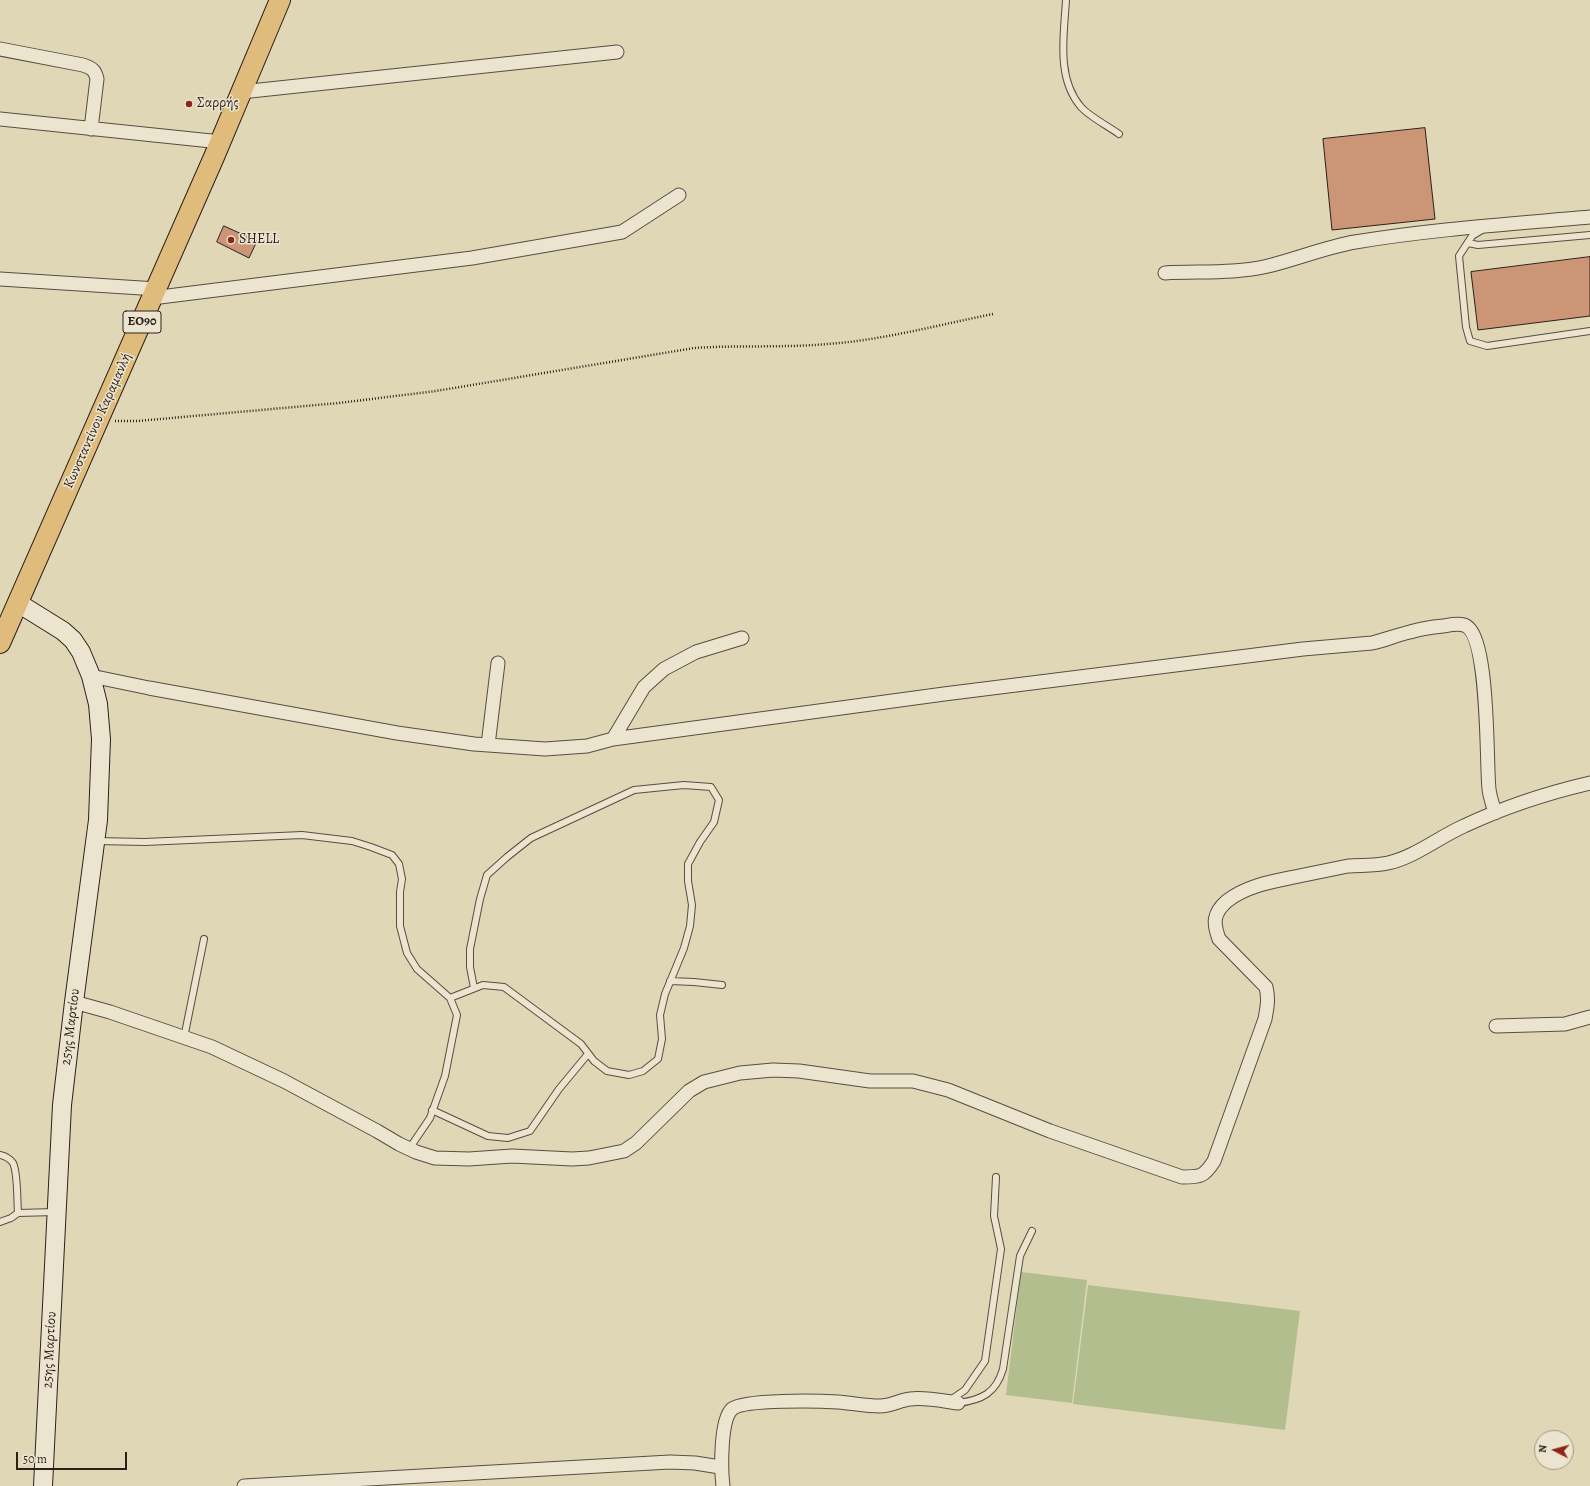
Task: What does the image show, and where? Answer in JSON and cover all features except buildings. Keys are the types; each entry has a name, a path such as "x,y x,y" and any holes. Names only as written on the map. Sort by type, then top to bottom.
{"main road":[{"name":"Κωνσταντίνου Καραμανλή","path":"0,643 155,294 221,142 280,0"},
{"name":"25ης Μαρτίου","path":"18,603 63,631 73,640 81,652 91,676 98,704 101,739 96,841 74,1002 62,1105 43,1486"}],"street":[{"path":"0,49 83,65 93,69 96,73 97,79 91,129"},
{"path":"241,92 617,52"},
{"path":"0,119 221,142"},
{"path":"0,279 155,294 472,258 622,232 679,195"},
{"path":"1165,273 1236,271 1267,266 1354,242 1488,226 1590,217"},
{"path":"91,676 397,733 488,745 545,749 587,746 613,739 960,692 1303,649 1372,643 1383,641 1419,629 1455,624 1470,628 1474,636 1482,669 1485,698 1489,789 1496,813"},
{"path":"613,739 644,687 664,669 696,652 742,638"},
{"path":"488,745 498,663"},
{"path":"74,1002 110,1012 212,1048 284,1081 409,1149 435,1158 461,1159 512,1156 572,1159 589,1158 624,1151 636,1143 685,1095 704,1082 740,1073 779,1070 799,1071 870,1081 913,1081 932,1085 1050,1131 1182,1177 1201,1176 1208,1172 1214,1161 1265,1019 1268,1006 1266,987 1219,939 1215,929 1215,918 1219,910 1227,902 1244,891 1266,883 1349,866 1393,861 1414,853 1466,825 1512,805 1590,783"},
{"path":"1496,1026 1565,1024 1590,1017"},
{"path":"723,1486 720,1467 725,1422 728,1414 733,1408 742,1405 782,1402 831,1402 883,1406 908,1399 919,1398 953,1402"},
{"path":"244,1486 670,1462 720,1467"}],"lane":[{"path":"1066,0 1063,56 1069,89 1082,107 1119,134"},
{"path":"1488,226 1472,236 1459,256 1466,328 1470,341 1487,346 1590,331"},
{"path":"1468,243 1478,245 1590,235"},
{"path":"450,998 483,985 504,987 581,1044 594,1061 607,1071 629,1075 643,1071 658,1060 662,1039 660,1014 670,981 684,948 690,926 692,905 688,881 688,864 700,842 714,822 719,800 711,787 684,785 634,790 531,838 507,857 486,875 470,949 470,967 474,988"},
{"path":"96,841 145,842 302,835 352,841 392,855 400,864 402,879 400,892 400,926 407,953 417,969 450,998 457,1015 445,1076 430,1118 409,1149"},
{"path":"184,1038 204,939"},
{"path":"670,981 722,985"},
{"path":"432,1110 488,1136 508,1138 530,1131 559,1089 588,1054"},
{"path":"0,1155 12,1162 15,1169 18,1213"},
{"path":"953,1402 965,1390 985,1361 1001,1249 994,1216 996,1177"},
{"path":"0,1222 12,1218 18,1213 56,1212"},
{"path":"953,1402 968,1402 985,1395 994,1389 1000,1380 1003,1369 1020,1256 1032,1231"}],"path":[{"path":"98,420 138,421 339,403 436,391 694,348 723,346 769,347 829,344 879,337 993,314"}],"green space":[{"path":"1021,1272 1087,1280 1072,1403 1006,1395"},
{"path":"1088,1285 1300,1311 1285,1430 1073,1404"}],"place":[{"name":"Σαρρής","path":"189,104"},
{"name":"SHELL","path":"231,240"}]}
